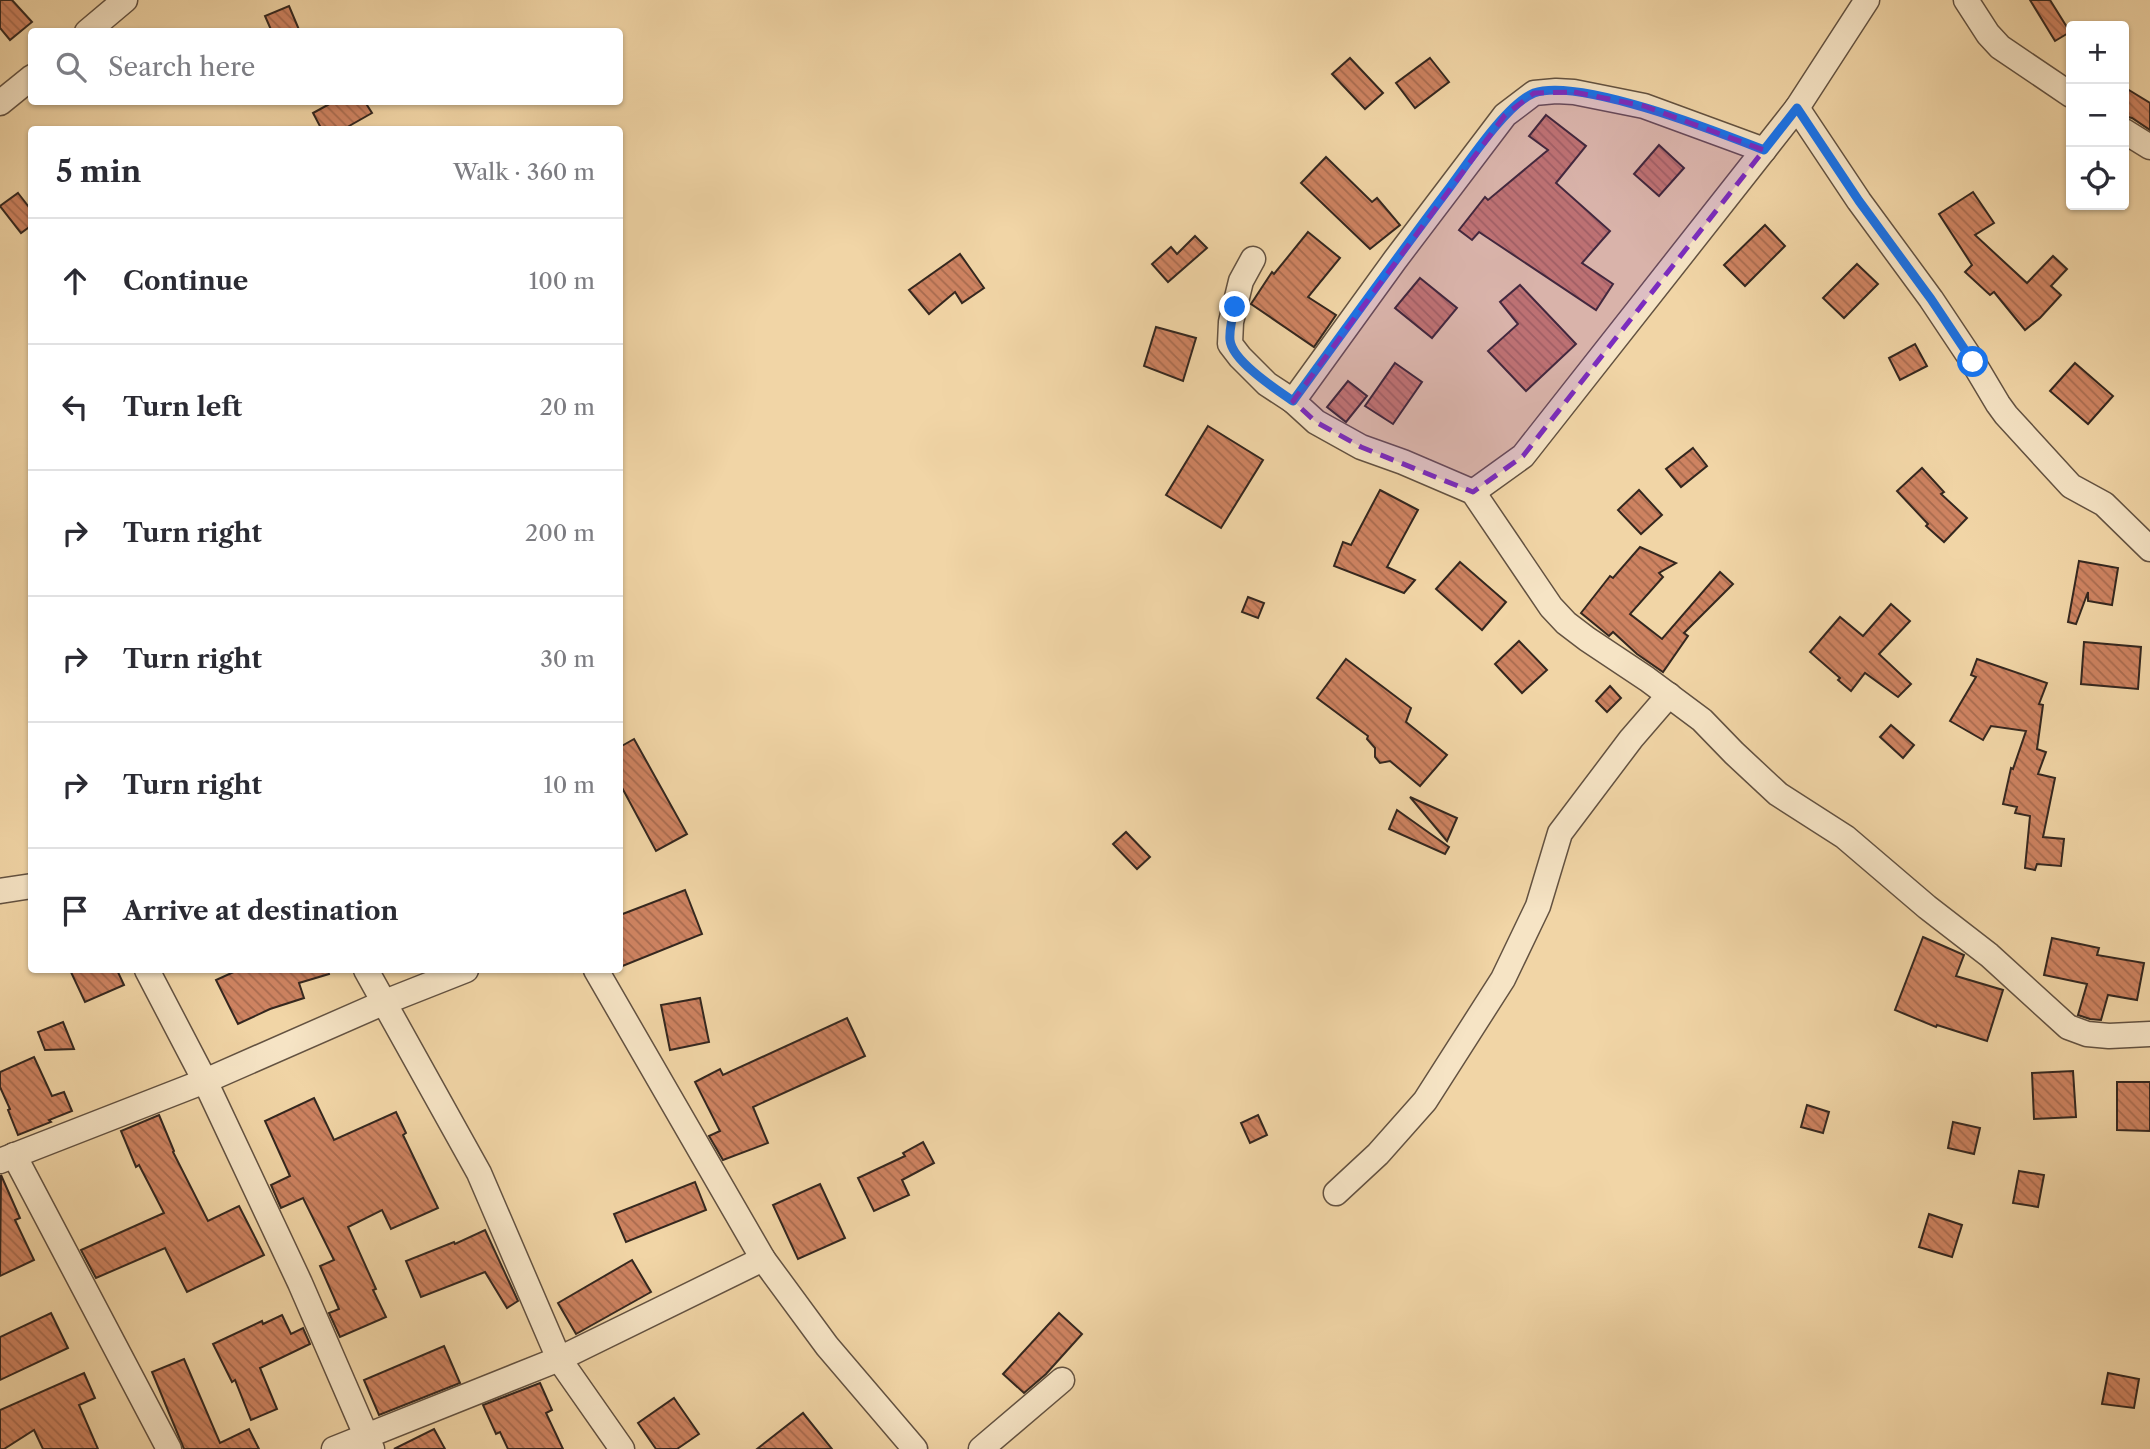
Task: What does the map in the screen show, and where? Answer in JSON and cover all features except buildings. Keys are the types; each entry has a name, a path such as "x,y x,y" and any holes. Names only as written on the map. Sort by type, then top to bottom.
{"street":[{"path":"92,28 125,0"},
{"path":"1473,492 1523,456 1797,108 1867,0"},
{"path":"1966,0 1987,34 2000,47 2066,92"},
{"path":"0,103 28,80"},
{"path":"1293,401 1505,115 1534,93 1574,92 1644,107 1764,150"},
{"path":"1797,108 1859,201 1931,299 2006,415 2071,486 2104,504 2150,549"},
{"path":"2129,134 2150,147"},
{"path":"1253,260 1241,281 1231,322 1230,344 1240,358 1267,384 1293,401 1316,422 1361,447 1473,492 1551,607 1566,623 1702,720 1778,794 1845,837 1927,908 1989,955 2068,1027 2087,1034 2109,1036 2149,1030"},
{"path":"1336,1193 1378,1154 1425,1101 1503,979 1538,906 1560,833 1631,739 1669,695"},
{"path":"0,891 28,887"},
{"path":"149,973 205,1081 300,1283 369,1443"},
{"path":"368,973 479,1173 559,1359 622,1449"},
{"path":"169,1449 7,1158 205,1081 385,1002 458,973"},
{"path":"598,973 763,1259 828,1346 915,1449"},
{"path":"334,1449 369,1443 559,1359 763,1259"},
{"path":"987,1447 1062,1380"}],"highlighted area":[{"path":"1574,92 1644,106 1764,150 1523,456 1473,492 1361,447 1316,422 1293,401 1505,115 1534,93"}],"route":[{"path":"1235,307 1230,344 1240,358 1267,384 1293,401 1505,115 1534,93 1574,92 1644,107 1764,150 1797,108 1973,362"}]}
